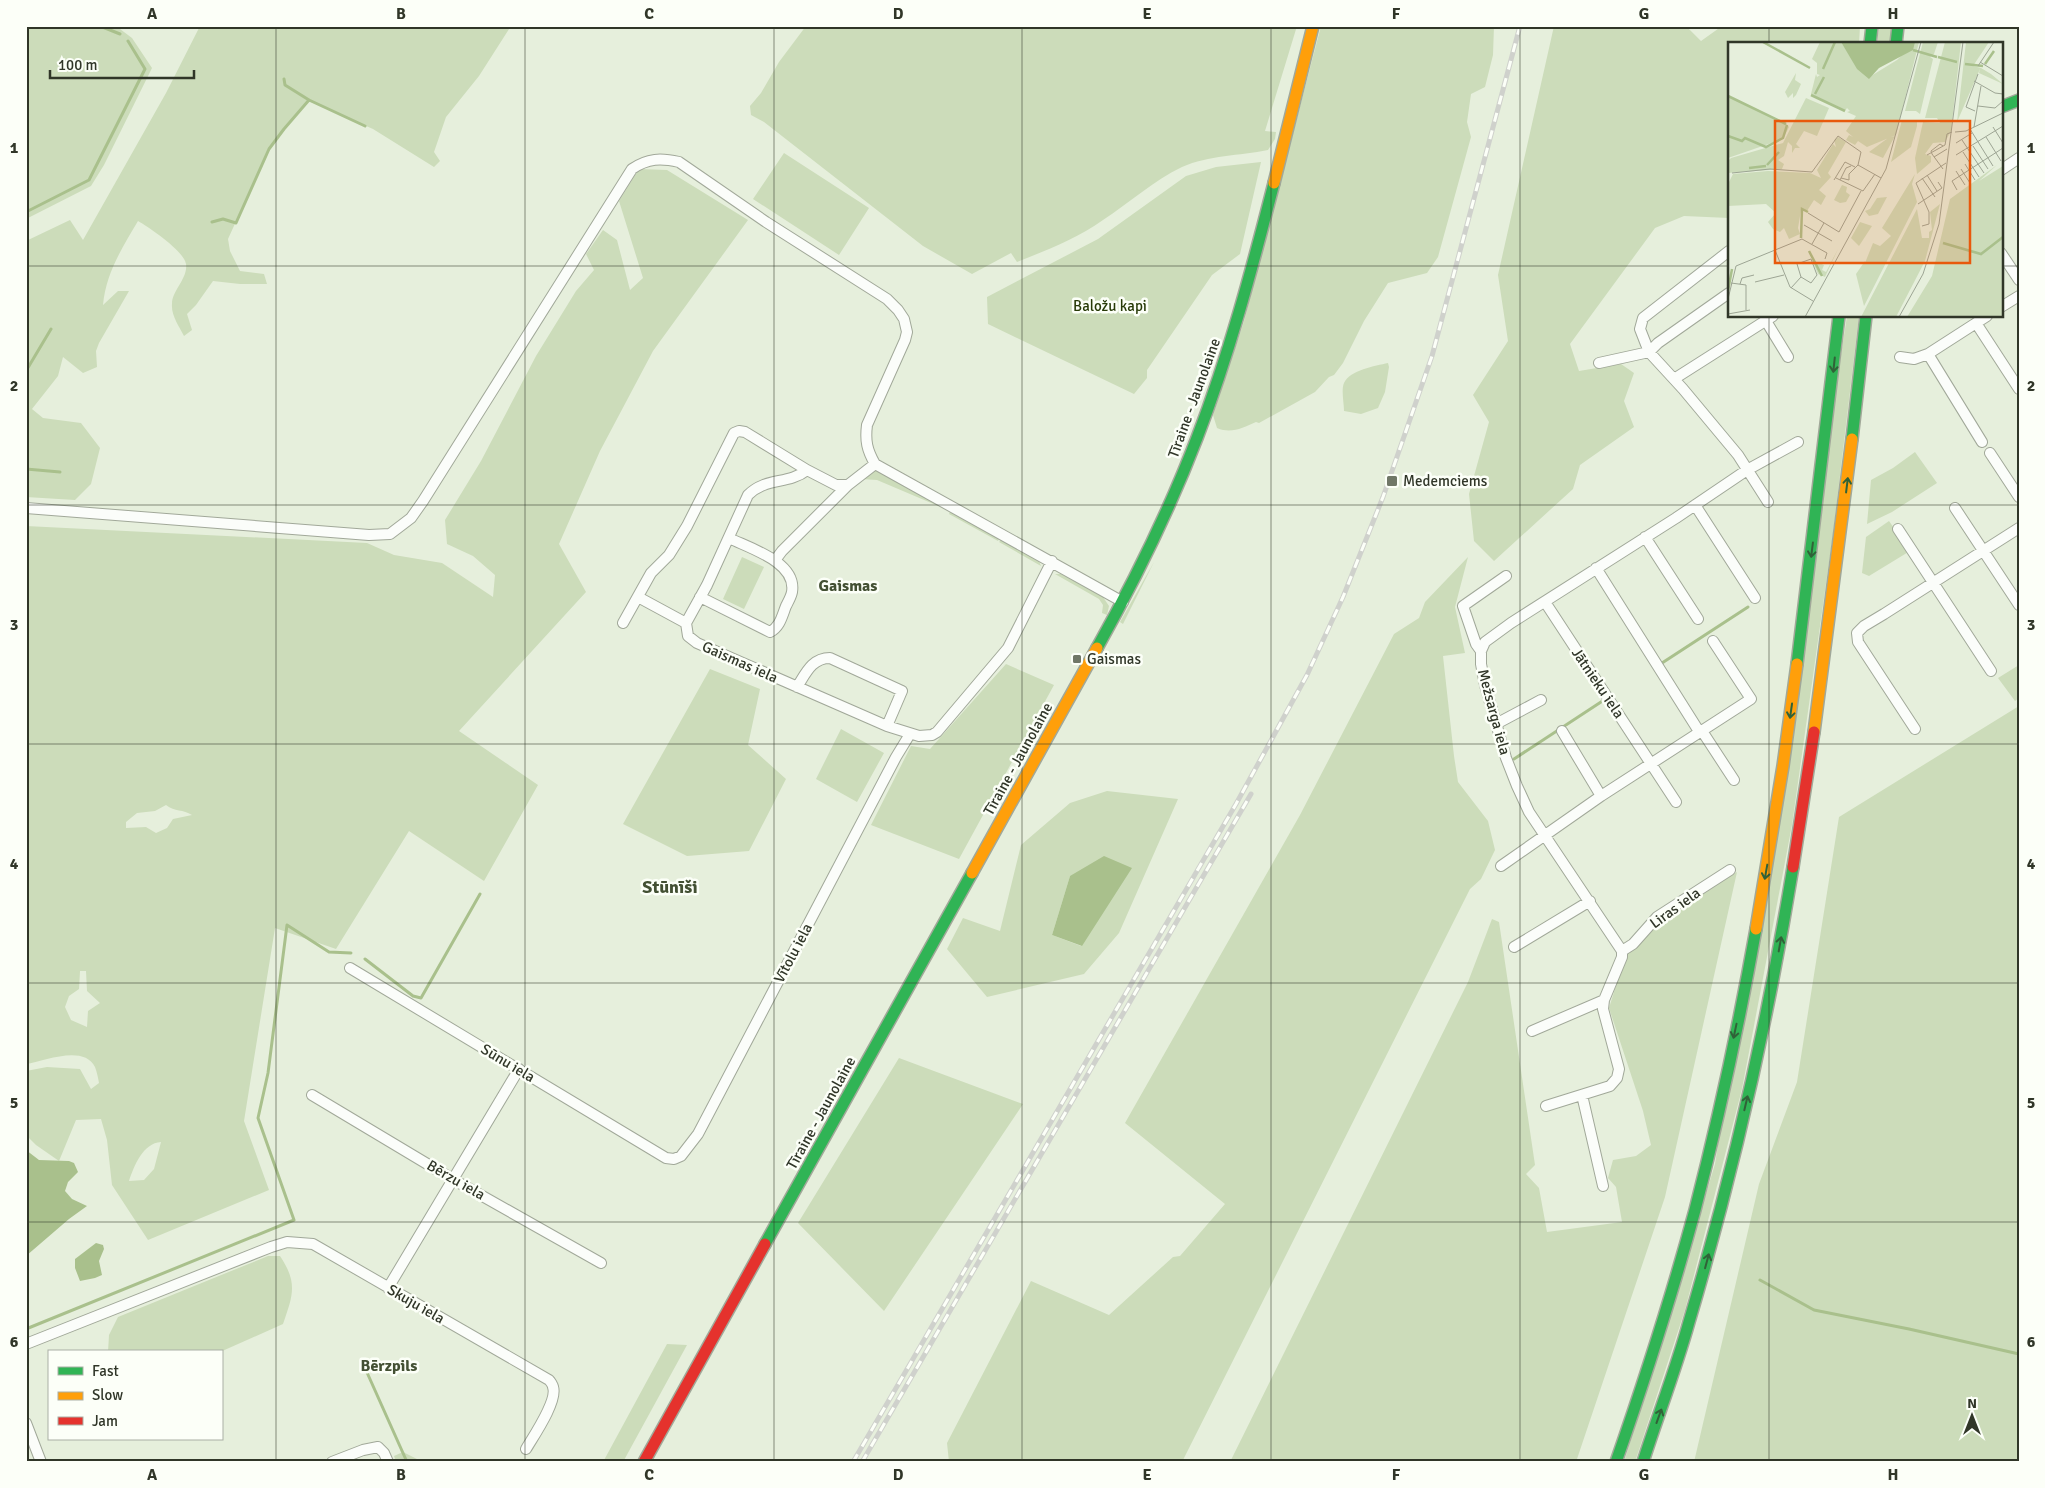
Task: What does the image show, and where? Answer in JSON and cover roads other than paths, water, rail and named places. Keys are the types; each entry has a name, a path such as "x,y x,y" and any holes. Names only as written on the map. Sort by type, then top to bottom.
{"main road":[{"name":"Tīraine - Jaunolaine","path":"644,1462 1122,602 1170,503 1220,376 1262,228 1313,26"},
{"path":"1870,42 1872,26"},
{"path":"1896,42 1898,26"},
{"path":"2002,107 2019,100"},
{"path":"1616,1462 1646,1374 1695,1207 1725,1080 1756,930 1799,657 1839,318"},
{"path":"1642,1462 1671,1384 1702,1278 1740,1132 1776,964 1812,752 1841,534 1866,318"}],"street":[{"path":"2002,169 2019,158"},
{"path":"26,508 369,535 390,534 411,518 632,169 641,162 654,159 679,162 766,222 877,292 895,306 904,319 907,332 902,348 867,425 865,440 868,453 875,464 1052,561 1122,602"},
{"path":"1728,252 1643,318 1640,329 1649,352 1738,455 1768,502"},
{"path":"2002,255 2019,280"},
{"path":"1599,362 1649,352 1728,294"},
{"path":"2002,307 2019,296"},
{"path":"1900,357 1914,358 1928,354 1984,318"},
{"path":"1674,379 1770,319 1788,357"},
{"path":"1976,323 2019,389"},
{"path":"1928,354 1982,442"},
{"path":"623,623 651,573 669,555 687,526 734,433 739,431 746,432 806,470 836,485 848,485"},
{"name":"Mežsarga iela","path":"1622,950 1529,812 1517,786 1496,724 1485,685 1481,664 1481,651 1485,642 1544,602 1747,470 1798,442"},
{"path":"1990,453 2019,497"},
{"path":"776,560 782,551 848,485 875,464"},
{"path":"638,596 686,623 700,598 748,495 756,487 799,476 806,470"},
{"path":"1694,505 1755,598"},
{"path":"1955,508 2019,604"},
{"path":"1915,729 1858,642 1857,633 1864,626 2019,528"},
{"path":"1898,529 1991,671"},
{"path":"1645,537 1698,619"},
{"path":"700,598 770,632 778,625 792,593 792,584 784,568 776,560 729,538"},
{"name":"Gaismas iela","path":"686,623 688,636 697,643 887,726 910,734 925,736 937,732 1011,644 1052,561"},
{"path":"1596,568 1734,780"},
{"path":"1481,651 1476,644 1463,606 1506,576"},
{"name":"Jātnieku iela","path":"1544,602 1676,802"},
{"path":"1501,866 1601,796 1751,699 1713,641"},
{"path":"797,686 812,664 821,658 830,658 902,690 887,726"},
{"path":"1496,724 1541,700"},
{"path":"1562,731 1601,796"},
{"name":"Vītolu iela","path":"666,1158 674,1159 681,1156 698,1134 896,757 910,734"},
{"name":"Liras iela","path":"1622,950 1633,944 1657,917 1730,870"},
{"path":"1514,947 1590,901"},
{"path":"1546,1106 1610,1086 1617,1078 1619,1069 1604,1009 1604,1000 1622,957 1622,950"},
{"name":"Sūnu iela","path":"350,968 666,1158"},
{"path":"1532,1031 1604,1000"},
{"path":"388,1288 519,1069"},
{"name":"Bērzu iela","path":"312,1095 454,1180 601,1263"},
{"path":"1582,1095 1603,1186"},
{"name":"Skuju iela","path":"26,1344 287,1242 313,1244 542,1376 554,1386 554,1396 546,1415 526,1450"},
{"path":"26,1423 41,1462"},
{"path":"332,1462 371,1447 378,1447 384,1453 388,1462"}],"waterway":[{"path":"100,26 120,34"},
{"path":"26,212 89,180 145,69 128,41"},
{"path":"284,79 285,85 309,100 365,126"},
{"path":"212,222 223,219 236,223 269,149 309,100"},
{"path":"26,371 51,329"},
{"path":"26,469 60,472"},
{"path":"1662,663 1748,607"},
{"path":"1514,759 1604,700"},
{"path":"365,959 413,996 421,998 480,894"},
{"path":"26,1329 294,1220 258,1118 268,1073 287,925 329,952 351,953"},
{"path":"1760,1280 1814,1310 2019,1354"},
{"path":"365,1368 407,1462"}],"railway":[{"path":"853,1462 1236,804 1307,675 1343,597 1383,497 1432,356 1520,26"},
{"path":"862,1462 1251,794"}],"place":[{"name":"Medemciems","path":"1392,481"},
{"name":"Gaismas","path":"1077,659"}],"district":[{"name":"Gaismas","path":"848,585"},
{"name":"Stūnīši","path":"670,887"},
{"name":"Bērzpils","path":"389,1365"}],"park label":[{"name":"Baložu kapi","path":"1110,306"}]}
